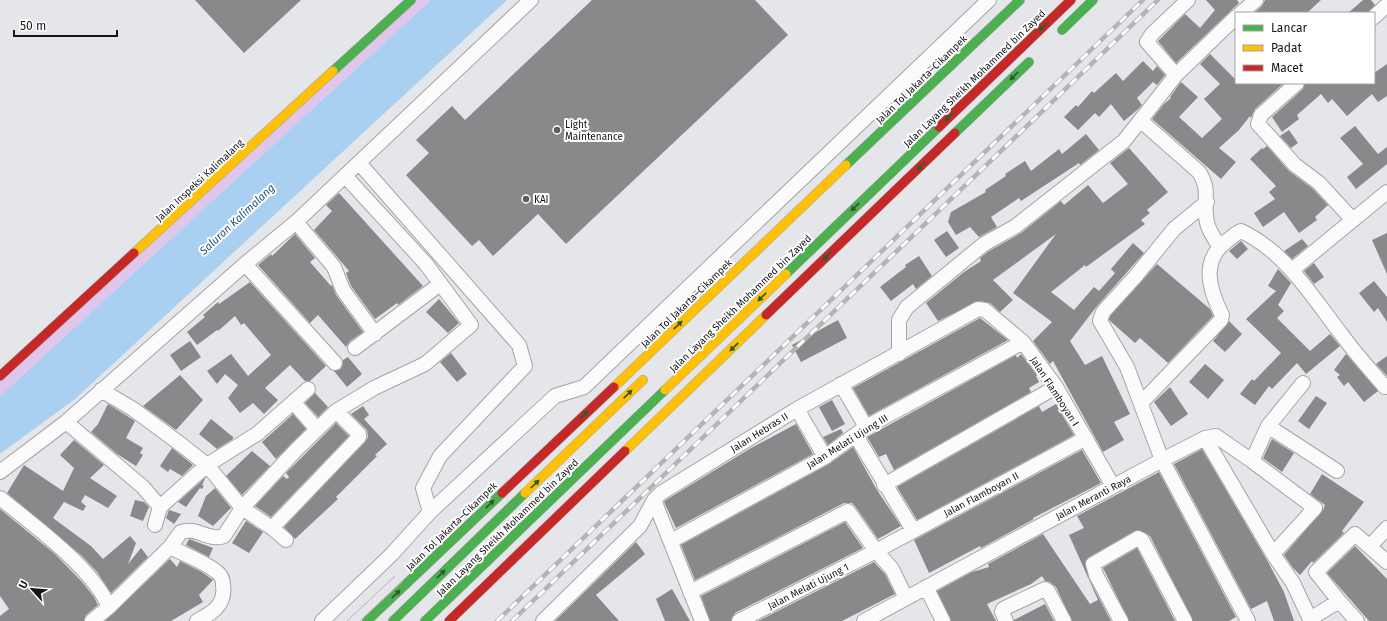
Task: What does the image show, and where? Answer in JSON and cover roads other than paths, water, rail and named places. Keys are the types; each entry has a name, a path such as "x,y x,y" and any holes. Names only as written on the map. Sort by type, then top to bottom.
{"main road":[{"name":"Jalan Inspeksi Kalimalang","path":"0,376 136,254 412,0"},
{"name":"Jalan Tol Jakarta–Cikampek","path":"368,621 1020,0"},
{"name":"Jalan Layang Sheikh Mohammed bin Zayed","path":"425,621 1071,0"},
{"path":"1053,39 1093,0"},
{"path":"449,621 1035,55"},
{"name":"Jalan Layang Sheikh Mohammed bin Zayed","path":"393,621 648,375"}],"street":[{"path":"0,472 66,422 245,264 296,222 360,164 531,0"},
{"path":"322,621 392,554 430,512 555,396 584,387 989,0"},
{"path":"1176,76 1147,42 1152,34 1188,0"},
{"path":"1242,12 1256,0"},
{"path":"1375,16 1387,6"},
{"path":"899,354 899,320 907,307 984,244 1016,226 1124,141 1141,122 1154,101 1176,76 1235,18"},
{"path":"1297,84 1260,115 1258,124 1295,165 1319,183 1352,219"},
{"path":"1141,122 1199,172 1205,182 1207,202 1205,214 1207,226 1219,246"},
{"path":"360,164 519,346 525,366 440,456 423,488 430,512"},
{"path":"92,621 109,607 171,546 181,532 191,530 219,538 224,536 242,508 336,411 374,388 425,364 472,325 426,264 346,176"},
{"path":"1292,270 1352,219 1387,192"},
{"path":"1207,202 1174,229 1135,277 1103,312 1100,321 1127,368 1162,460 1248,621"},
{"path":"296,222 334,267 343,290 375,334"},
{"path":"1141,403 1221,320 1222,315 1214,299 1209,275 1212,260 1219,246 1240,231 1268,249 1292,270 1348,343 1385,387"},
{"path":"245,264 335,363"},
{"path":"355,348 440,284"},
{"name":"Jalan Hebras II","path":"654,500 661,493 797,409 982,309"},
{"name":"Jalan Flamboyan I","path":"982,309 1023,342 1056,387 1113,486"},
{"name":"Jalan Melati Ujung III","path":"671,541 825,457 861,432 1023,342"},
{"path":"1252,462 1268,426 1303,383"},
{"path":"841,384 884,485 913,530"},
{"path":"884,485 1056,387"},
{"path":"155,525 160,507 207,465 257,434 294,403 308,389"},
{"path":"101,390 133,409 207,465 242,508 272,528 286,540"},
{"path":"294,403 317,430"},
{"path":"797,409 825,457"},
{"path":"272,528 359,437 358,434 336,411"},
{"path":"66,422 143,487 160,507"},
{"path":"1268,426 1337,471"},
{"path":"1273,554 1315,508 1216,436 1205,438 1273,554 1293,582 1308,620 1339,602"},
{"name":"Jalan Flamboyan II","path":"876,551 1086,438"},
{"name":"Jalan Meranti Raya","path":"870,619 926,587 1205,438"},
{"path":"0,498 68,554 98,589 109,607"},
{"path":"654,500 702,621"},
{"path":"543,621 640,526 654,500"},
{"path":"690,592 848,510 876,551 892,569 906,598"},
{"path":"1370,546 1387,528"},
{"path":"1357,621 1316,575 1317,569 1355,534 1387,562"},
{"path":"1121,621 1096,575 1093,564 1138,538 1142,540 1185,621"},
{"path":"171,546 214,570 223,580 224,594 222,602 210,614 196,621"},
{"name":"Jalan Melati Ujung 1","path":"739,621 876,551"},
{"path":"926,587 944,621"},
{"path":"1004,617 1003,609 1045,589 1048,590 1064,621"}],"water":[{"name":"Saluran Kalimalang","path":"431,0 507,0 75,399 0,454 0,396"}],"tram line":[{"path":"347,621 395,576"},
{"path":"360,621 403,581"}],"railway":[{"path":"497,621 1143,0"},
{"path":"512,621 1158,0"}],"place":[{"name":"Light Maintenance","path":"557,130"},
{"name":"KAI","path":"526,199"}]}
